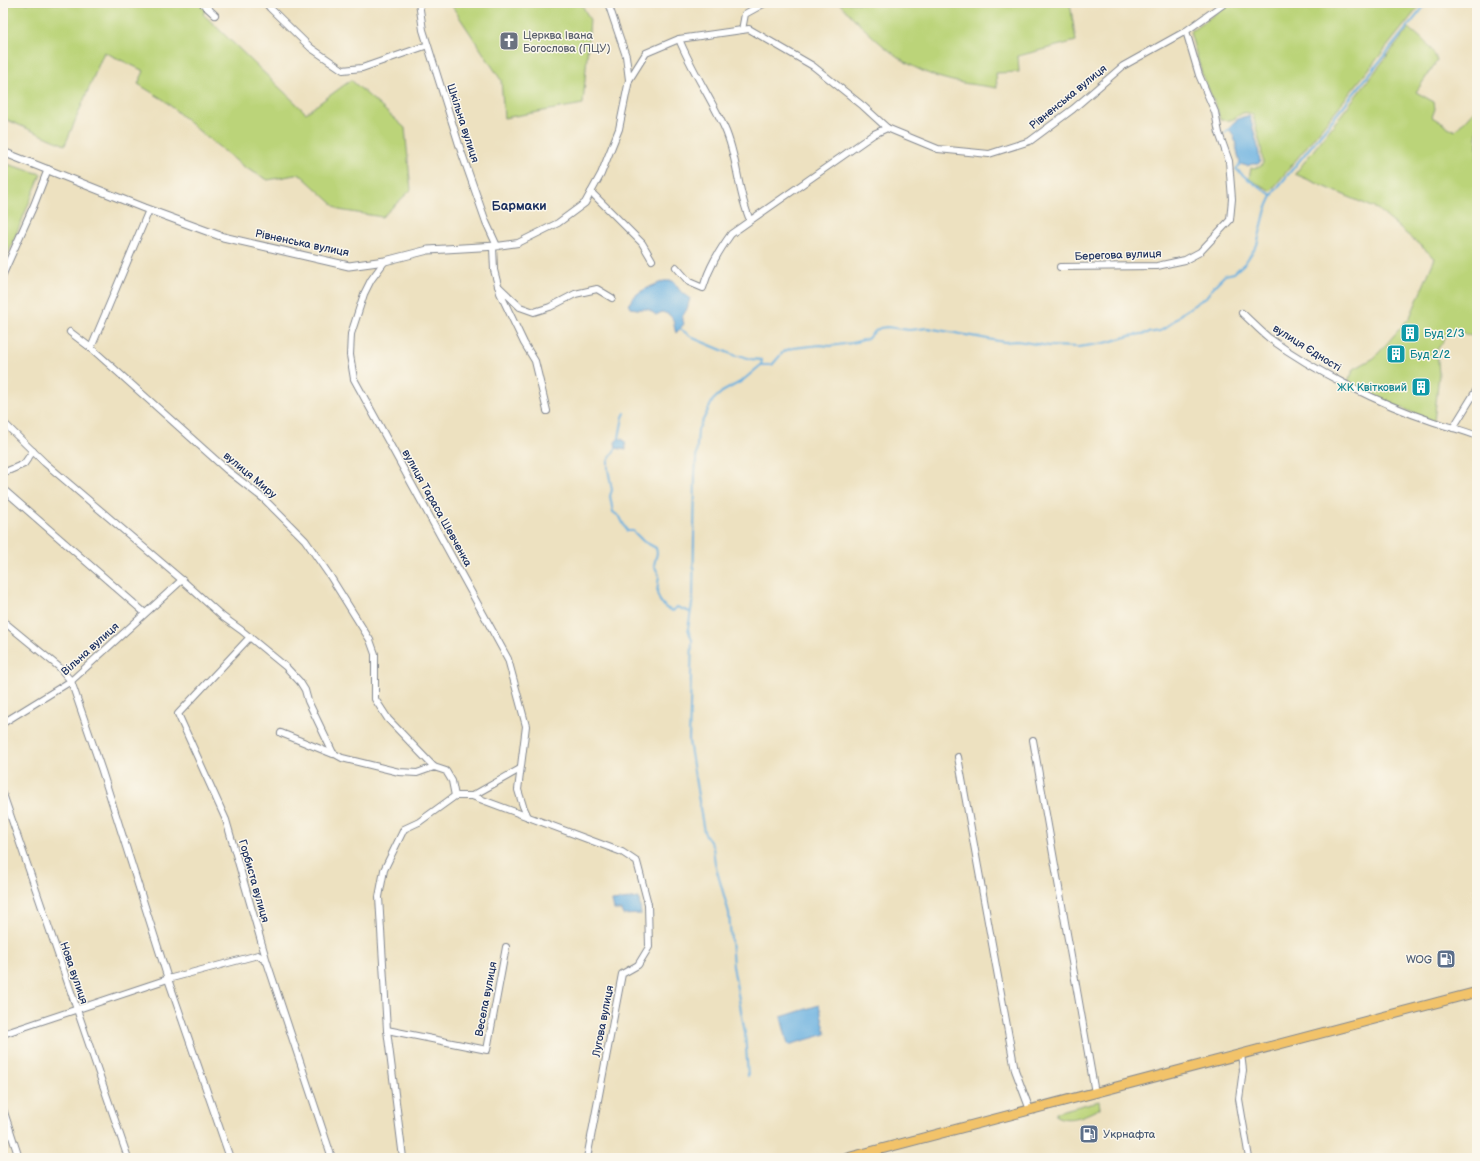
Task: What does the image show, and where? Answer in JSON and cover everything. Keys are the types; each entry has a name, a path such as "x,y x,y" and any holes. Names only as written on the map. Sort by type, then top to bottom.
{"main road":[{"path":"848,1158 1477,992"}],"street":[{"path":"202,3 215,15"},
{"path":"266,3 312,48 343,70 362,68 428,46"},
{"name":"Шкільна вулиця","path":"419,3 423,30 461,151 495,247"},
{"path":"608,3 626,56 629,80"},
{"path":"742,30 745,14 764,3"},
{"name":"Рівненська вулиця","path":"3,152 149,210 223,236 349,266 385,262 428,250 495,247 518,243 558,222 585,203 602,174 619,129 629,80 646,53 680,39 749,29 813,66 864,106 887,128 938,149 989,154 1030,141 1073,109 1123,66 1186,31 1225,3"},
{"name":"Берегова вулиця","path":"1060,267 1157,266 1185,260 1200,252 1230,220 1232,199 1229,161 1219,133 1215,112 1199,75 1186,31"},
{"path":"680,39 688,60 725,129 734,158 743,204 750,220"},
{"path":"676,266 690,282 703,288 707,275 717,255 731,234 874,134 887,128"},
{"path":"3,274 34,205 48,169"},
{"path":"591,192 642,242 652,260"},
{"path":"91,348 149,210"},
{"path":"495,247 494,270 500,293 524,343 536,361 547,411"},
{"name":"вулиця Тараса Шевченка","path":"385,262 371,280 364,294 351,334 350,355 354,379 508,659 526,726 518,790 528,817"},
{"path":"498,286 520,307 534,312 550,307 575,294 597,289 612,298"},
{"name":"вулиця Єдності","path":"1242,313 1268,337 1319,369 1375,398 1434,422 1477,436"},
{"name":"вулиця Миру","path":"70,332 91,348 227,470 264,499 305,540 330,576 370,640 375,654 375,699 388,719 434,767 446,771 452,781 455,796"},
{"path":"1453,428 1477,389"},
{"path":"3,422 45,463 182,580 222,617 250,637 286,667 300,682 305,690 308,701 329,747 337,756"},
{"path":"3,473 24,464 33,451"},
{"path":"3,489 145,612"},
{"name":"Вільна вулиця","path":"3,723 71,681 145,612 182,580"},
{"path":"3,621 59,668 71,681 102,771 168,979 230,1158"},
{"name":"Горбиста вулиця","path":"250,637 178,714 226,820 267,962 332,1158"},
{"path":"281,732 337,756 399,772 418,773 434,767"},
{"path":"1033,740 1094,1093"},
{"path":"958,757 1016,1070 1030,1110"},
{"path":"403,1158 387,1030 379,896 384,870 404,829 419,822 455,796 472,796 520,769"},
{"name":"Нова вулиця","path":"3,794 128,1158"},
{"name":"Лугова вулиця","path":"472,796 622,852 638,862 648,904 649,947 638,966 622,974 586,1158"},
{"name":"Весела вулиця","path":"387,1030 487,1050 506,947"},
{"path":"3,1034 168,979 258,955 267,962"},
{"path":"1241,1054 1243,1070 1239,1099 1249,1158"},
{"path":"3,1109 19,1158"}],"green space":[{"path":"3,3 211,3 203,14 306,113 351,80 405,128 411,190 382,217 339,210 300,174 268,180 244,167 193,126 164,100 138,84 144,71 104,52 65,145 3,118"},
{"path":"450,3 581,3 590,20 583,104 504,118 501,80"},
{"path":"839,3 1070,3 1076,41 1018,56 1019,72 996,73 997,88 964,83 929,74 900,59 862,27"},
{"path":"1230,3 1422,3 1271,191 1249,179 1251,168 1260,167 1263,163 1261,147 1253,115 1243,113 1233,119 1220,120 1218,111 1202,74 1190,32"},
{"path":"1409,28 1429,47 1437,61 1416,92 1434,102 1435,109 1432,117 1455,131 1477,107 1477,338 1452,329 1437,350 1439,374 1434,422 1347,384 1354,369 1374,358 1410,317 1435,258 1377,209 1295,174"},
{"path":"3,163 41,174 3,266"},
{"path":"1099,1101 1100,1108 1084,1115 1067,1119 1056,1116 1056,1112"}],"water":[{"path":"1248,116 1250,117 1258,147 1260,162 1258,164 1247,166 1240,164 1234,136 1229,129 1237,120"},
{"path":"664,281 673,281 681,292 690,298 687,309 682,317 684,324 676,333 672,317 670,315 662,312 656,315 648,309 631,308 629,304 639,293"},
{"path":"619,438 625,441 626,450 616,448 615,442"},
{"path":"639,898 641,914 623,915 621,910 614,910 612,901"},
{"path":"819,1005 826,1034 788,1045 781,1017"}],"waterway":[{"path":"748,1076 745,1033 733,966 729,913 715,864 713,847 704,832 689,741 692,640 688,629 693,598 695,475 698,430 713,400 722,392 742,381 761,365 772,365 784,351 793,348 852,343 867,339 880,328 887,327 909,330 928,328 1004,342 1017,341 1049,346 1079,347 1160,331 1167,327 1182,313 1206,297 1225,275 1234,273 1245,263 1257,245 1266,209 1274,192 1427,3"},
{"path":"1225,133 1229,129"},
{"path":"1240,164 1236,169 1253,183 1272,195"},
{"path":"679,328 693,338 736,356 762,360 761,365"},
{"path":"619,438 625,413"},
{"path":"616,448 608,461 612,490 610,496 613,512 620,517 627,531 633,531 643,541 656,548 657,553 654,565 659,575 657,593 660,601 666,608 673,611 677,607 690,612"}],"place":[{"name":"Церква Івана Богослова (ПЦУ)","path":"509,41"},
{"name":"Буд 2/3","path":"1410,333"},
{"name":"Буд 2/2","path":"1396,354"},
{"name":"ЖК Квітковий","path":"1421,387"},
{"name":"WOG","path":"1446,959"},
{"name":"Укрнафта","path":"1089,1134"}],"district":[{"name":"Бармаки","path":"519,206"}]}
